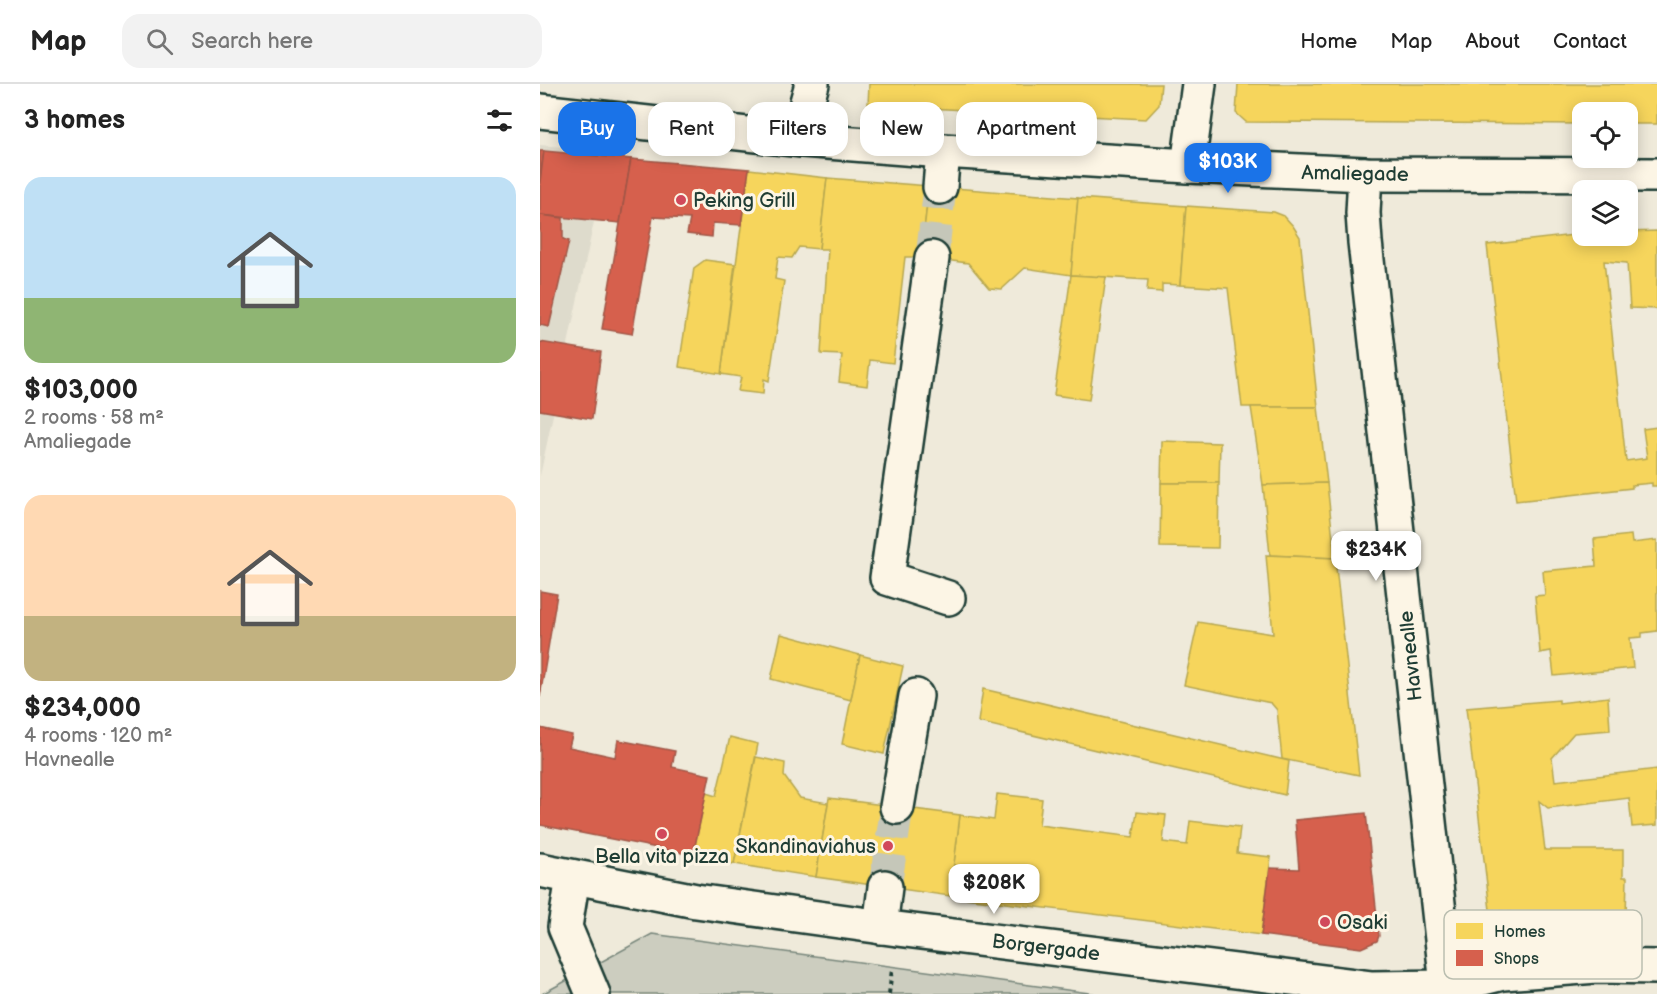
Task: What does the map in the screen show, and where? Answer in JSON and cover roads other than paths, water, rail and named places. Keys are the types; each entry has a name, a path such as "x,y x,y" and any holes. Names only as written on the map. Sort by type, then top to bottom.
{"street":[{"path":"807,102 812,84"},
{"path":"1188,166 1199,84"},
{"name":"Amaliegade","path":"540,111 747,134"},
{"name":"Amaliegade","path":"944,151 1365,174 1657,175"},
{"path":"940,187 943,156"},
{"name":"Havnealle","path":"1365,174 1363,213 1365,242 1444,955"},
{"path":"932,258 887,578 948,598"},
{"path":"897,807 916,696"},
{"name":"Borgergade","path":"540,870 696,900 880,927 1372,988 1448,991 1485,979"},
{"path":"573,877 566,927 593,994"},
{"path":"880,927 885,887"},
{"name":"Borgergade","path":"1642,967 1657,967"}],"tunnel":[{"path":"932,258 940,187"},
{"path":"885,887 897,807"}],"place":[{"name":"Peking Grill","path":"681,200"},
{"name":"Bella vita pizza","path":"662,834"},
{"name":"Skandinaviahus","path":"888,846"},
{"name":"Osaki","path":"1325,922"}]}
